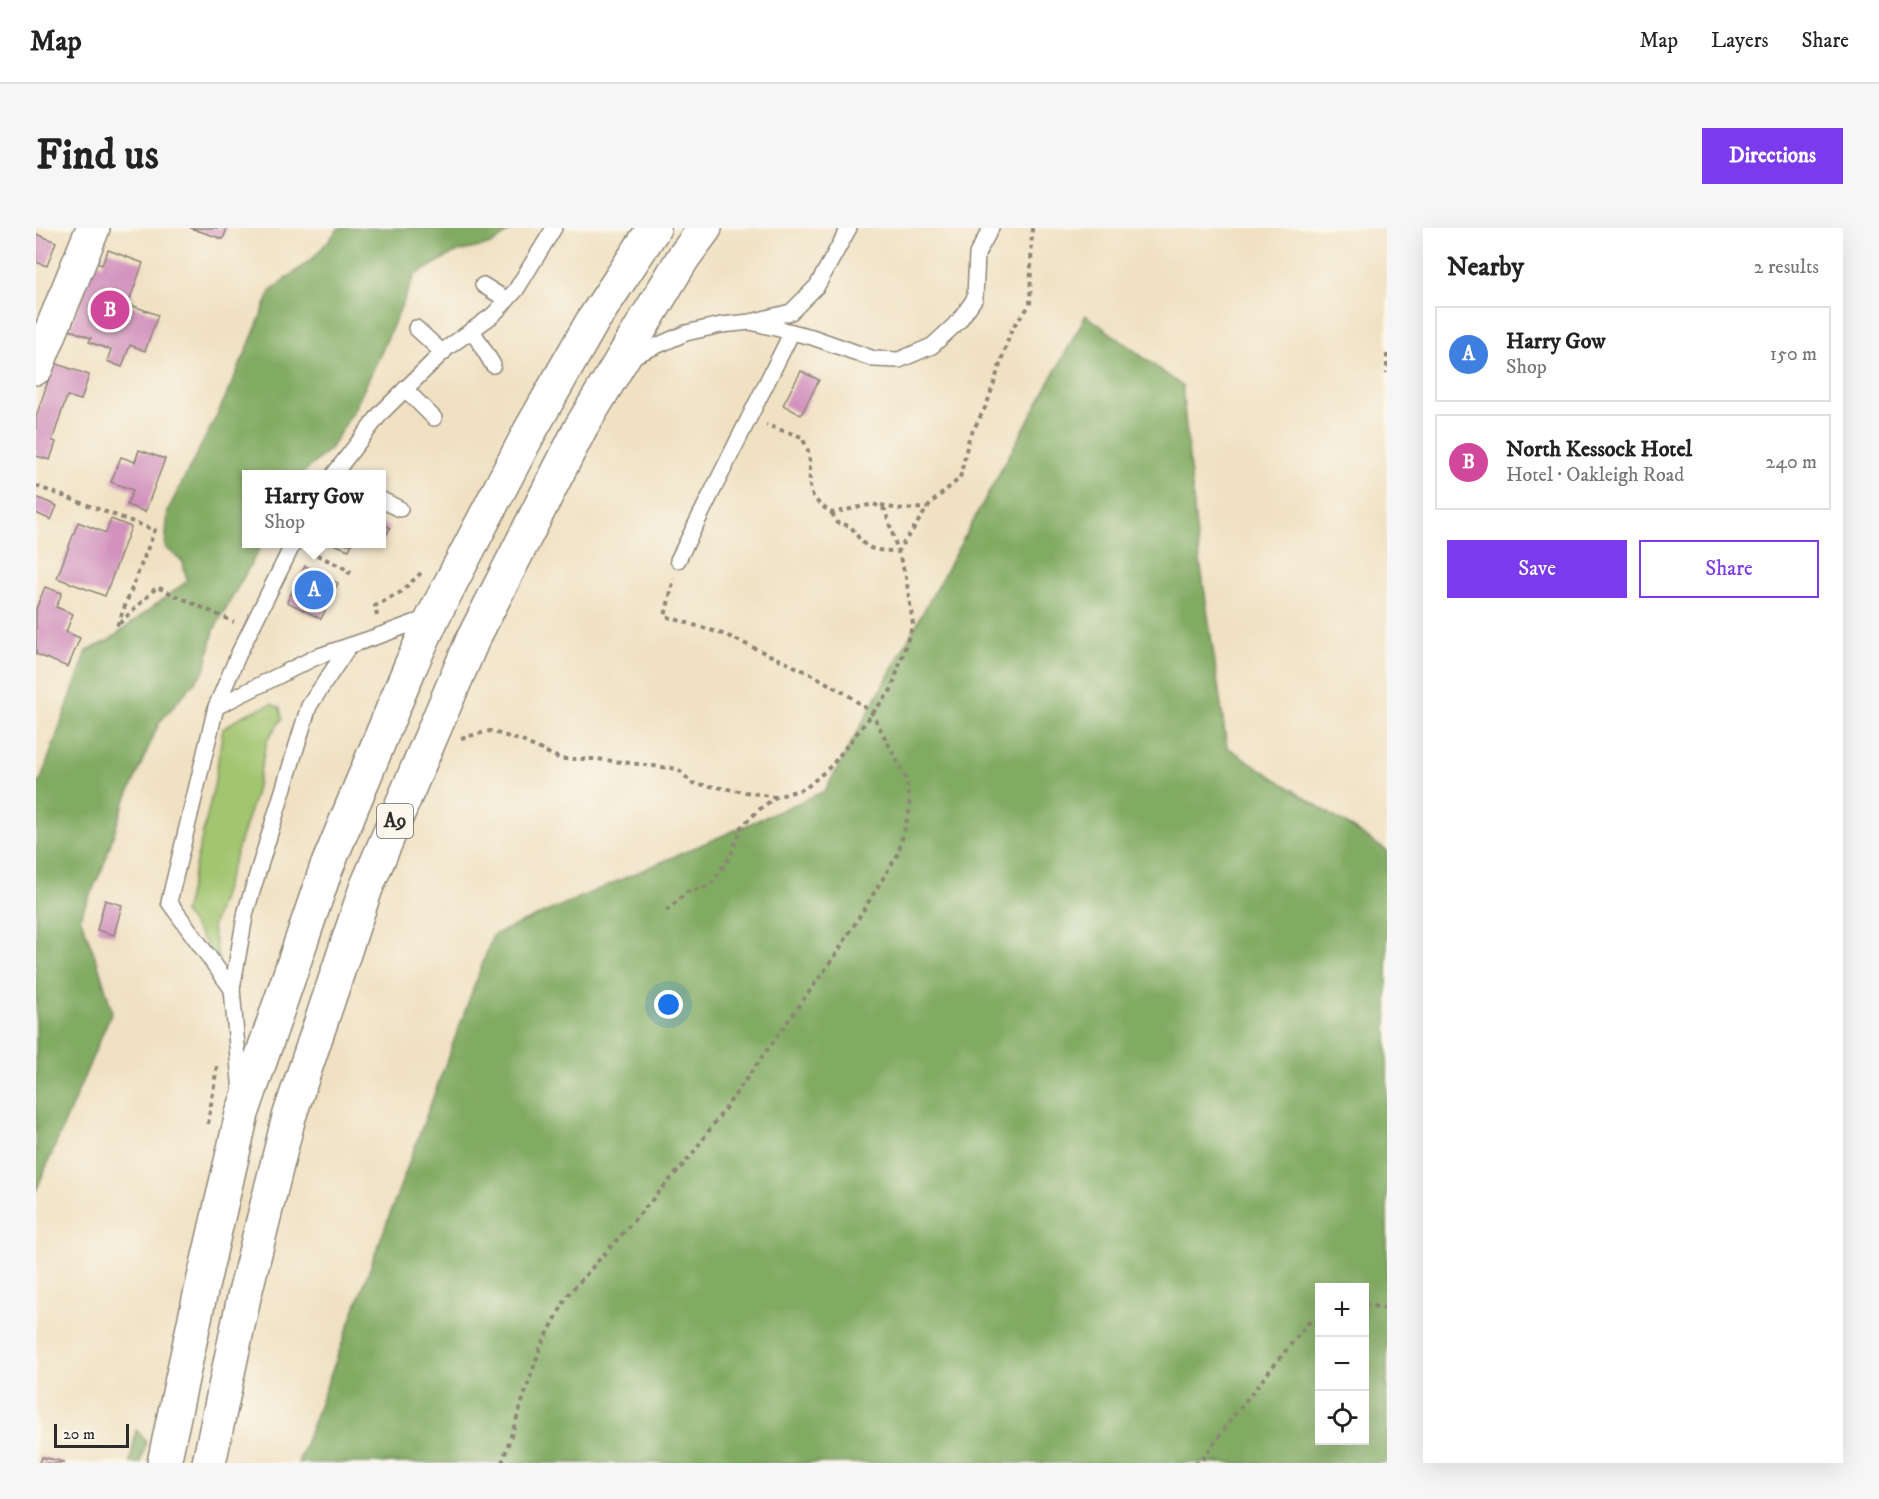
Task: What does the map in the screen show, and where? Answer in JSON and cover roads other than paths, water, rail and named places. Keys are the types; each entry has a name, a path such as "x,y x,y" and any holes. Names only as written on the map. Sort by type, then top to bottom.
{"main road":[{"path":"36,369 93,228"},
{"name":"A9","path":"164,1463 242,1114 326,869 434,615 592,322 654,228"},
{"name":"A9","path":"209,1463 244,1297 289,1117 366,888 473,639 581,427 683,258 705,228"}],"lane":[{"path":"337,470 381,413 443,352 493,315 516,290 554,228"},
{"path":"619,363 686,333 721,325 751,322 791,312 818,286 849,228"},
{"path":"751,322 812,337 874,359 899,360 932,346 959,321 975,298 978,254 991,228"},
{"path":"483,285 507,300"},
{"path":"416,328 443,352"},
{"path":"472,330 493,365"},
{"path":"678,560 792,332"},
{"path":"405,389 434,418"},
{"path":"386,502 400,509"},
{"path":"232,989 169,902 216,707 238,653 297,548"},
{"path":"216,707 315,657 434,615"},
{"path":"242,1114 232,989 246,911 309,706 349,646"}],"place":[{"name":"North Kessock Hotel","path":"110,310"},
{"name":"Harry Gow","path":"314,590"}]}
